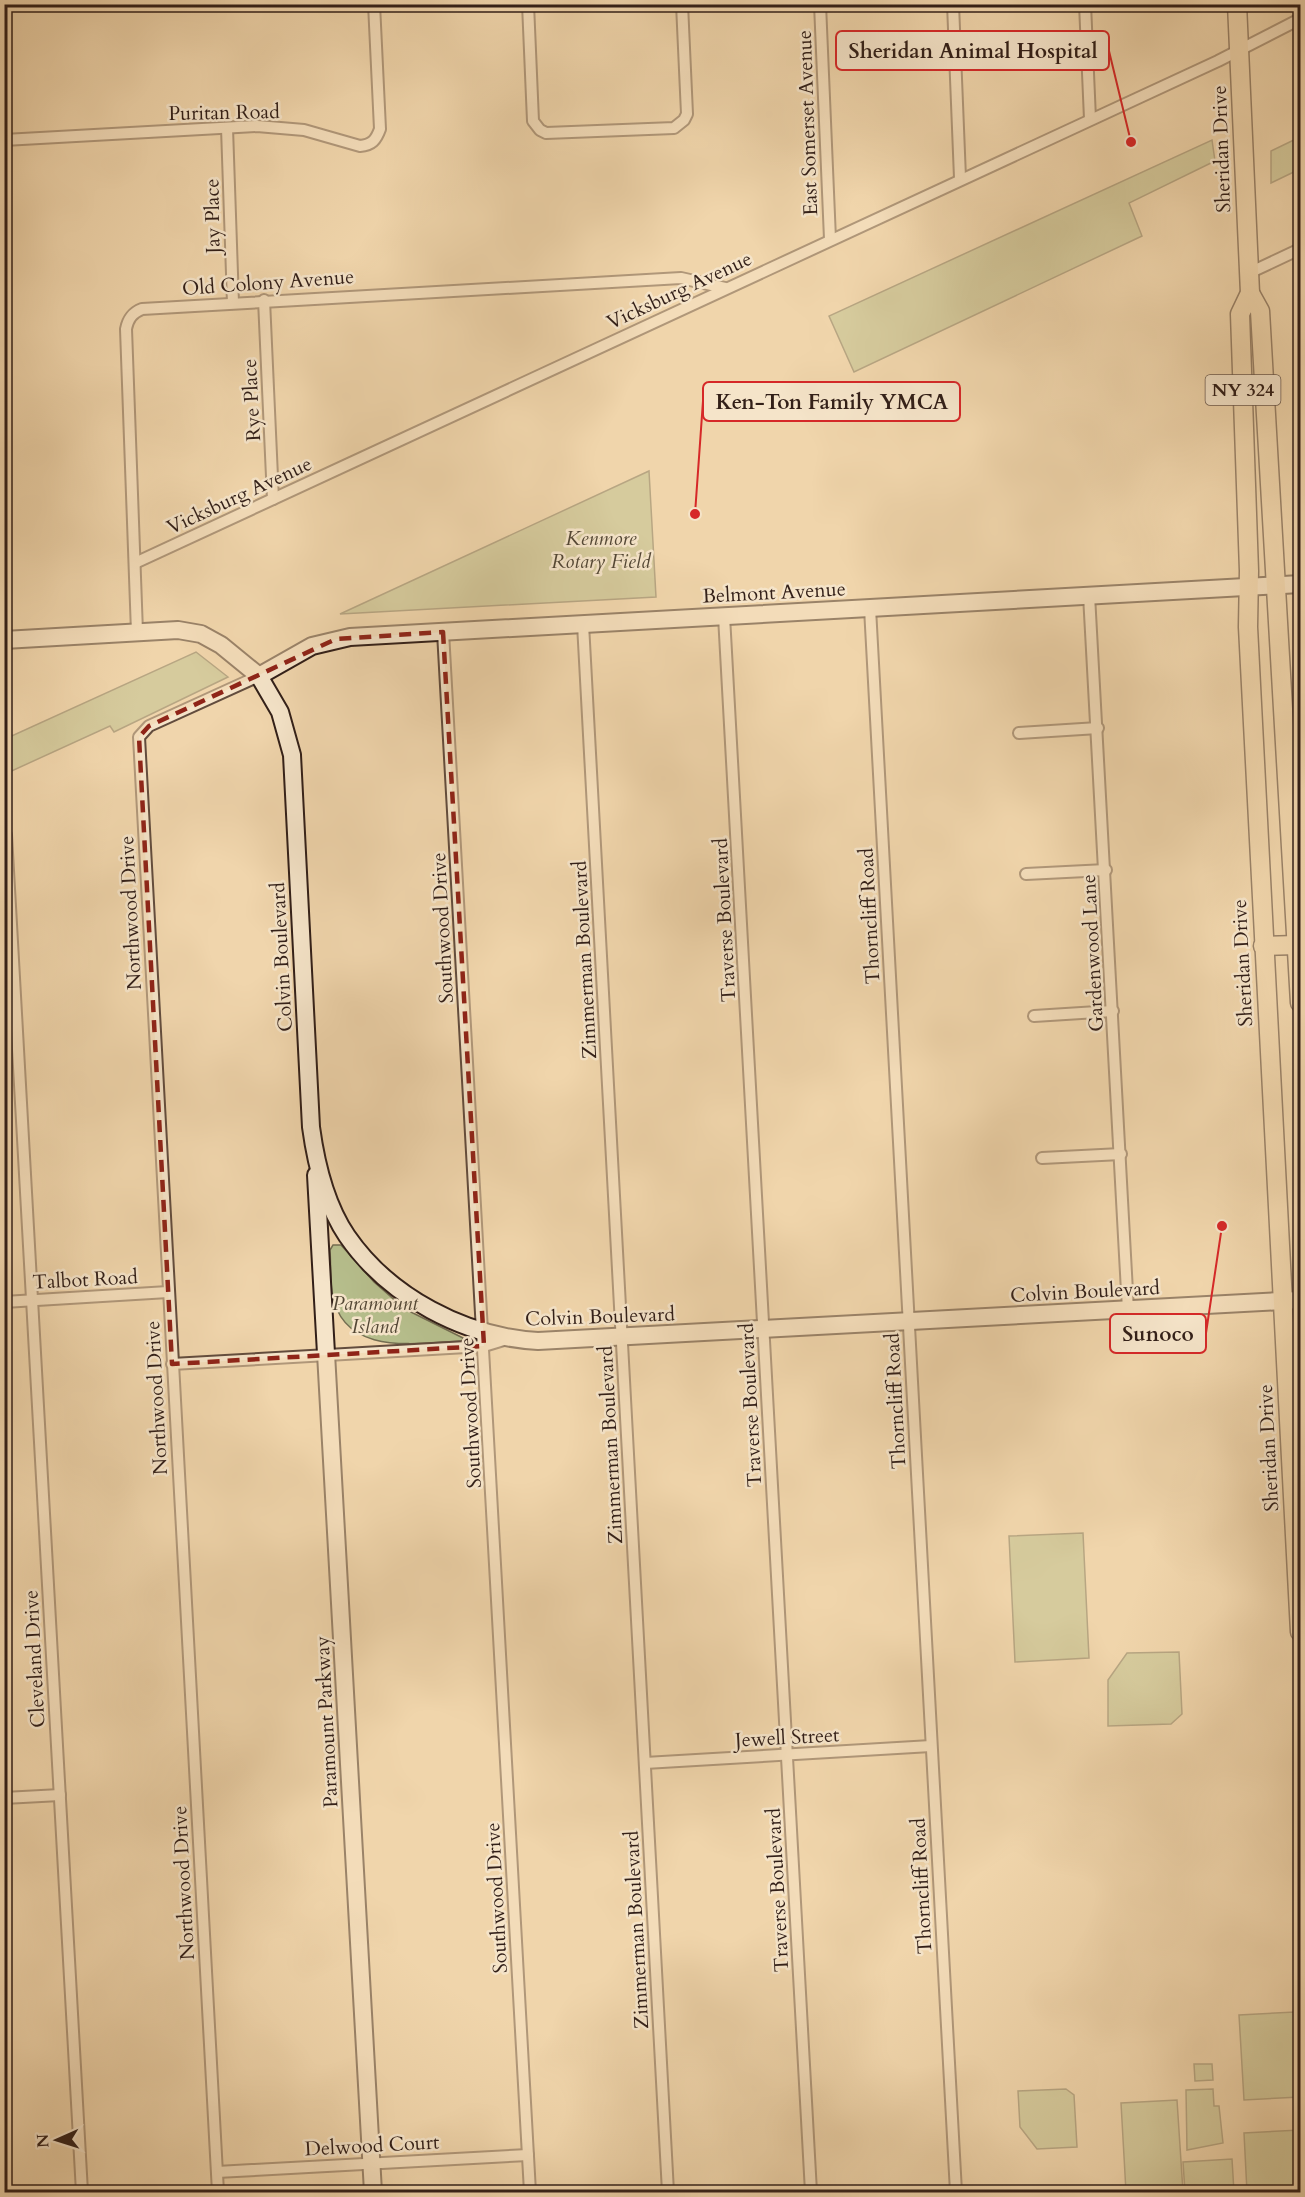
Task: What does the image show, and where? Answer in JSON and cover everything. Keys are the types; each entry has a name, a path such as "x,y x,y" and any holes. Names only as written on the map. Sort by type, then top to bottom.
{"main road":[{"name":"Sheridan Drive","path":"1238,4 1250,293 1260,311 1300,1003"},
{"name":"Sheridan Drive","path":"1250,293 1240,314 1248,586 1263,946 1300,1632"},
{"path":"1263,946 1297,945"}],"street":[{"name":"Puritan Road","path":"4,140 227,128 285,128 332,137 360,146 372,143 380,129 374,4"},
{"path":"528,4 533,121 540,130 546,133 674,128 680,125 687,114 682,4"},
{"name":"East Somerset Avenue","path":"820,4 830,239"},
{"path":"953,4 960,178"},
{"path":"1085,4 1090,119"},
{"name":"Vicksburg Avenue","path":"135,563 1300,19"},
{"name":"Jay Place","path":"227,128 233,303"},
{"path":"1249,273 1300,249"},
{"name":"Old Colony Avenue","path":"137,632 128,322 135,312 142,309 264,300 681,278 725,288"},
{"name":"Rye Place","path":"264,300 273,499"},
{"name":"Belmont Avenue","path":"258,676 323,642 350,637 1300,584"},
{"name":"Gardenwood Lane","path":"1089,595 1106,870 1128,1310"},
{"name":"Thorncliff Road","path":"870,608 956,2193"},
{"name":"Traverse Boulevard","path":"724,616 811,2193"},
{"name":"Zimmerman Boulevard","path":"583,624 668,2193"},
{"name":"Colvin Boulevard","path":"4,640 178,630 201,634 221,645 258,676 280,712 292,755 314,1150 321,1179 346,1235 377,1272 444,1318 484,1340 622,1338 1300,1300"},
{"name":"Southwood Drive","path":"443,632 531,2193"},
{"name":"Northwood Drive","path":"218,2193 139,737 149,726 258,676"},
{"path":"1019,733 1098,728"},
{"name":"Cleveland Drive","path":"6,835 7,895 82,2193"},
{"path":"1026,874 1106,870"},
{"path":"1034,1016 1113,1011"},
{"name":"Paramount Parkway","path":"314,1150 373,2193"},
{"path":"1042,1158 1121,1154"},
{"path":"320,1250 323,1241 331,1236 346,1235"},
{"name":"Talbot Road","path":"4,1302 168,1292"},
{"path":"172,1364 326,1355 484,1340"},
{"name":"Jewell Street","path":"645,1763 931,1746"},
{"path":"4,1798 60,1795"},
{"name":"Delwood Court","path":"217,2172 528,2155"}],"highlighted area":[{"path":"443,632 484,1346 172,1364 139,737 149,726 336,639"}],"green space":[{"path":"1300,137 1300,169 1271,183 1271,151"},
{"path":"1212,140 1215,161 1129,203 1142,236 854,372 829,316"},
{"name":"Kenmore Rotary Field","path":"649,471 656,597 340,614"},
{"path":"196,652 228,677 114,732 110,726 5,774 5,739"},
{"name":"Paramount Island","path":"333,1245 341,1245 374,1282 405,1309 463,1338 462,1341 403,1344 383,1342 365,1337 350,1327 339,1313 332,1292 330,1250"},
{"path":"1083,1533 1089,1658 1015,1662 1009,1536"},
{"path":"1179,1652 1182,1714 1171,1724 1108,1726 1108,1680 1127,1653"},
{"path":"1295,2012 1300,2097 1244,2100 1239,2015"},
{"path":"1194,2064 1212,2064 1213,2080 1195,2081"},
{"path":"1066,2089 1074,2095 1077,2147 1037,2149 1020,2127 1018,2091"},
{"path":"1213,2089 1214,2106 1219,2106 1223,2143 1187,2150 1186,2090"},
{"path":"1177,2100 1183,2192 1126,2192 1121,2103"},
{"path":"1300,2130 1300,2192 1247,2192 1244,2133"},
{"path":"1232,2159 1234,2192 1185,2192 1183,2162"}],"place":[{"name":"Sheridan Animal Hospital","path":"1131,142"},
{"name":"Ken-Ton Family YMCA","path":"695,514"},
{"name":"Sunoco","path":"1222,1226"}]}
